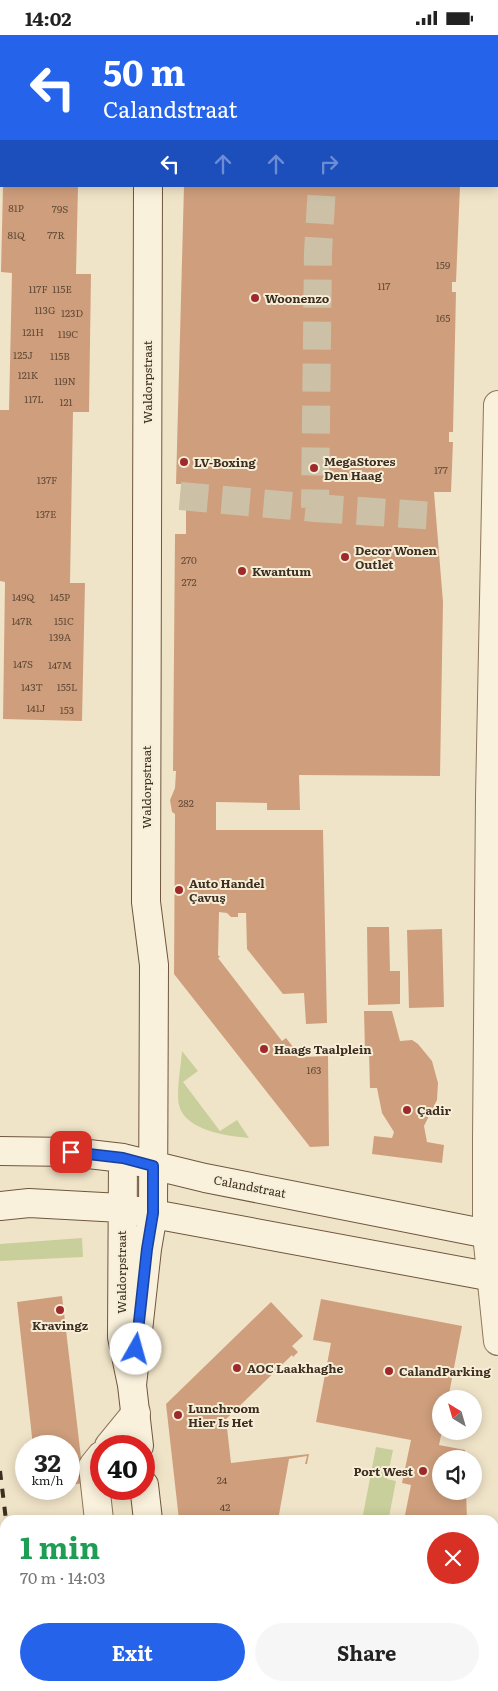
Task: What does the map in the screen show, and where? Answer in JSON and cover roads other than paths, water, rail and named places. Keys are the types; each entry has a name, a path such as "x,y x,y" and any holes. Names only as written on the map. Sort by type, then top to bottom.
{"street":[{"name":"Waldorpstraat","path":"132,1385 147,1249 153,1213 154,965 146,902 148,187"},
{"path":"498,405 494,797 493,1235 498,1341"},
{"name":"Calandstraat","path":"0,1151 71,1152 123,1158 153,1166 493,1235"},
{"name":"Waldorpstraat","path":"123,1158 121,1208 122,1337 132,1385 138,1435"},
{"path":"0,1206 29,1203 121,1208 496,1277"},
{"path":"118,1435 136,1413"},
{"path":"96,1500 98,1515"},
{"path":"146,1500 147,1515"}],"tunnel":[{"path":"180,496 315,508 318,252 322,187"},
{"path":"315,508 436,516"}],"railway":[{"path":"0,1471 5,1515"}],"place":[{"name":"Woonenzo","path":"255,298"},
{"name":"LV-Boxing","path":"184,462"},
{"name":"MegaStores Den Haag","path":"314,468"},
{"name":"Decor Wonen Outlet","path":"345,557"},
{"name":"Kwantum","path":"242,571"},
{"name":"Auto Handel Çavuş","path":"179,890"},
{"name":"Haags Taalplein","path":"264,1049"},
{"name":"Çadir","path":"407,1110"},
{"name":"Kravingz","path":"60,1310"},
{"name":"AOC Laakhaghe","path":"237,1368"},
{"name":"CalandParking","path":"389,1371"},
{"name":"Lunchroom Hier Is Het","path":"178,1415"},
{"name":"Port West","path":"423,1471"}]}
